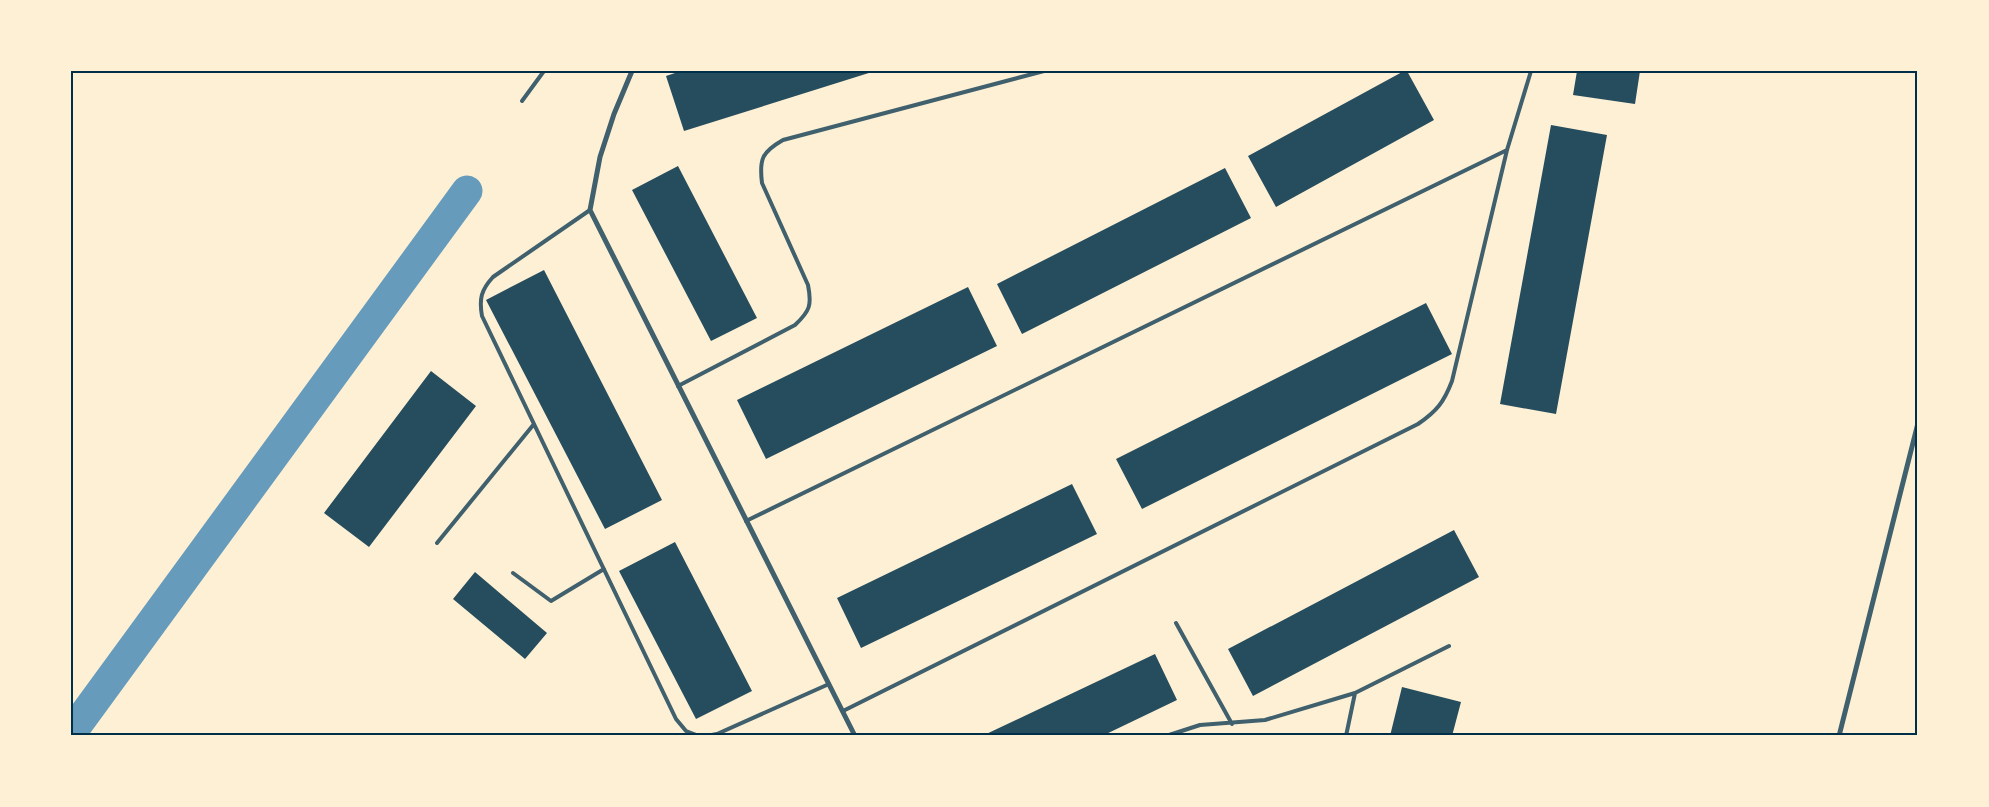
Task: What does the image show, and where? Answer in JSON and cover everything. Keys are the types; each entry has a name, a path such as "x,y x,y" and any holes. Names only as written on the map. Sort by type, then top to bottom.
{"street":[{"path":"632,71 614,114 600,157 590,210 856,736"},
{"path":"1839,736 1918,422"}],"lane":[{"path":"522,101 544,71"},
{"path":"678,386 795,325 806,315 811,300 808,285 762,183 760,165 768,149 782,140 1044,71"},
{"path":"843,711 1418,424 1433,413 1445,398 1452,381 1507,150 1531,71"},
{"path":"746,521 1507,150"},
{"path":"590,210 493,277 483,288 480,302 482,316 676,719 686,731 699,736"},
{"path":"437,543 534,424"},
{"path":"513,573 551,601 604,569"},
{"path":"1176,623 1232,724"},
{"path":"1166,736 1200,725 1265,720 1355,693 1449,646"},
{"path":"706,736 717,734 829,684"},
{"path":"1346,736 1355,693"}],"building":[{"path":"681,71 872,72 684,131 666,76"},
{"path":"1407,71 1434,120 1276,207 1248,156"},
{"path":"1577,71 1640,71 1635,104 1573,95"},
{"path":"1551,125 1607,135 1556,414 1500,404"},
{"path":"678,166 757,318 711,341 632,190"},
{"path":"1225,168 1251,218 1022,334 997,284"},
{"path":"544,270 662,500 605,529 486,300"},
{"path":"968,287 997,346 766,459 737,400"},
{"path":"1426,303 1452,354 1142,509 1116,459"},
{"path":"431,371 476,406 369,547 324,513"},
{"path":"1072,484 1097,534 861,648 837,598"},
{"path":"1454,530 1479,577 1253,696 1228,649"},
{"path":"675,542 752,691 696,719 619,571"},
{"path":"475,572 547,633 525,659 453,599"},
{"path":"1155,654 1177,700 1102,736 982,736"},
{"path":"1402,687 1461,702 1452,736 1390,736"}],"waterway":[{"path":"71,733 467,191"}]}
